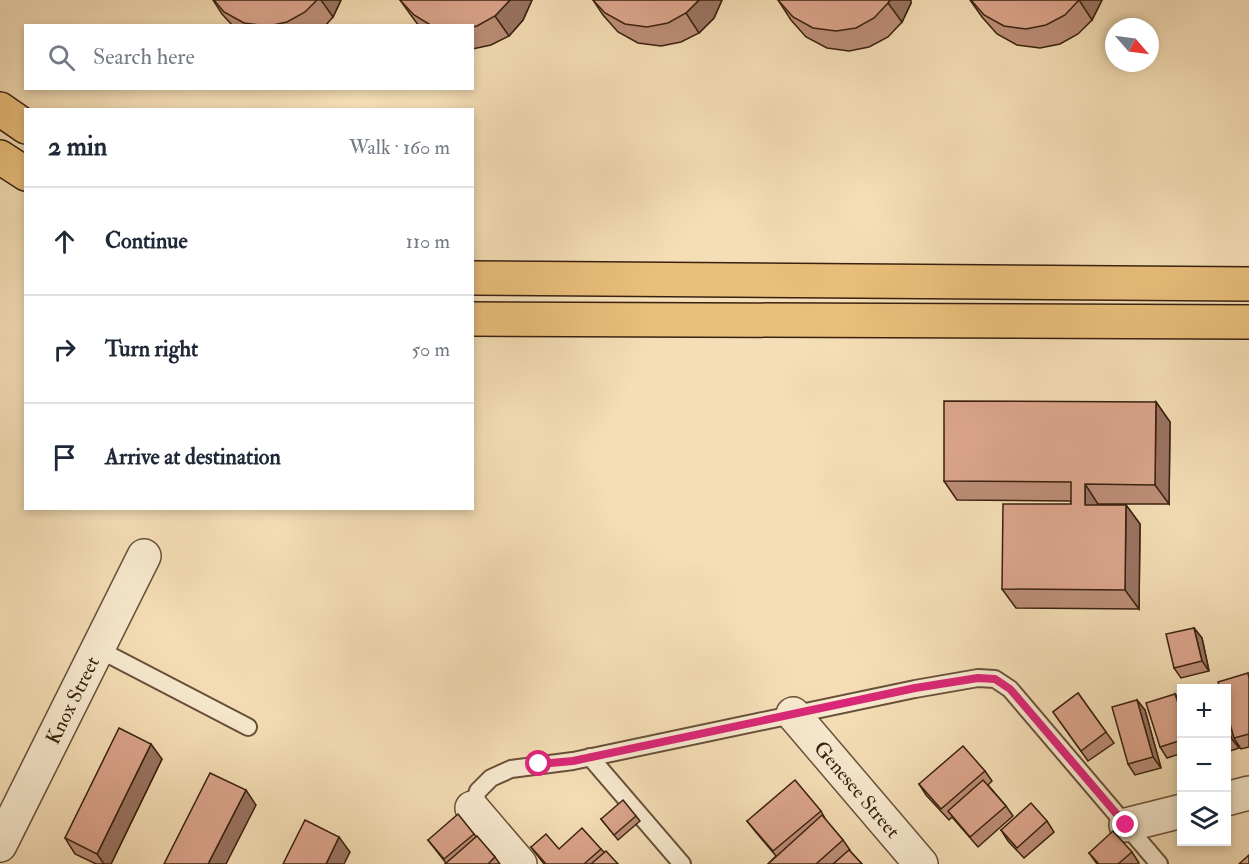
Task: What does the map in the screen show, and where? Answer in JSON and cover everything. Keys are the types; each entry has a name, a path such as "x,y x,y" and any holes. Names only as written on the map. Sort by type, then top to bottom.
{"highway":[{"path":"0,109 24,126"},
{"path":"0,157 24,173"},
{"path":"474,278 1249,284"},
{"path":"474,319 1249,322"}],"street":[{"name":"Knox Street","path":"0,845 144,556"},
{"name":"Genesee Street","path":"793,714 921,864"},
{"path":"1231,798 1249,793"},
{"path":"472,808 520,864"},
{"path":"1126,825 1177,812"}],"lane":[{"path":"98,649 248,726"},
{"path":"472,808 477,791 491,778 511,770 590,757 936,685 978,678 995,679 1010,689 1160,864"},
{"path":"590,757 682,864"}],"building":[{"path":"214,0 317,0 305,12 287,22 278,24 244,23 224,12"},
{"path":"400,0 510,0 495,16 474,27 474,24 429,24 414,15"},
{"path":"593,0 699,0 686,13 668,23 647,27 625,24 605,13"},
{"path":"778,0 890,0 874,18 856,28 836,31 813,28 793,17"},
{"path":"971,0 1079,0 1065,15 1046,25 1026,29 1004,26 984,15"},
{"path":"944,401 1156,402 1155,485 1085,484 1085,505 1126,505 1125,590 1002,589 1003,504 1071,504 1071,482 944,481"},
{"path":"1194,628 1202,661 1174,668 1166,634"},
{"path":"1248,673 1249,734 1234,738 1231,727 1231,684 1219,684 1218,682"},
{"path":"1078,693 1106,732 1081,751 1053,712"},
{"path":"1175,694 1177,742 1160,747 1146,703"},
{"path":"1137,700 1153,757 1128,764 1112,707"},
{"path":"119,728 151,744 97,854 65,838"},
{"path":"963,746 985,771 941,809 919,784"},
{"path":"210,773 246,790 208,864 164,864"},
{"path":"795,780 821,811 773,851 747,821"},
{"path":"983,780 1006,806 970,837 948,811"},
{"path":"623,800 636,816 614,835 601,819"},
{"path":"1031,803 1047,821 1017,848 1001,830"},
{"path":"458,814 474,834 444,859 428,840"},
{"path":"822,815 843,840 816,864 768,864"},
{"path":"305,820 339,837 326,864 283,864"},
{"path":"582,828 601,849 584,864 546,864 531,847 546,834 559,849"},
{"path":"1113,831 1132,852 1118,864 1099,864 1089,853"},
{"path":"477,836 495,857 488,864 445,864"},
{"path":"849,850 862,864 833,864"},
{"path":"606,851 618,864 591,864"},
{"path":"1249,855 1249,864 1239,864"}],"route":[{"path":"539,764 573,761 915,688 978,678 995,679 1010,689 1126,825"}]}
